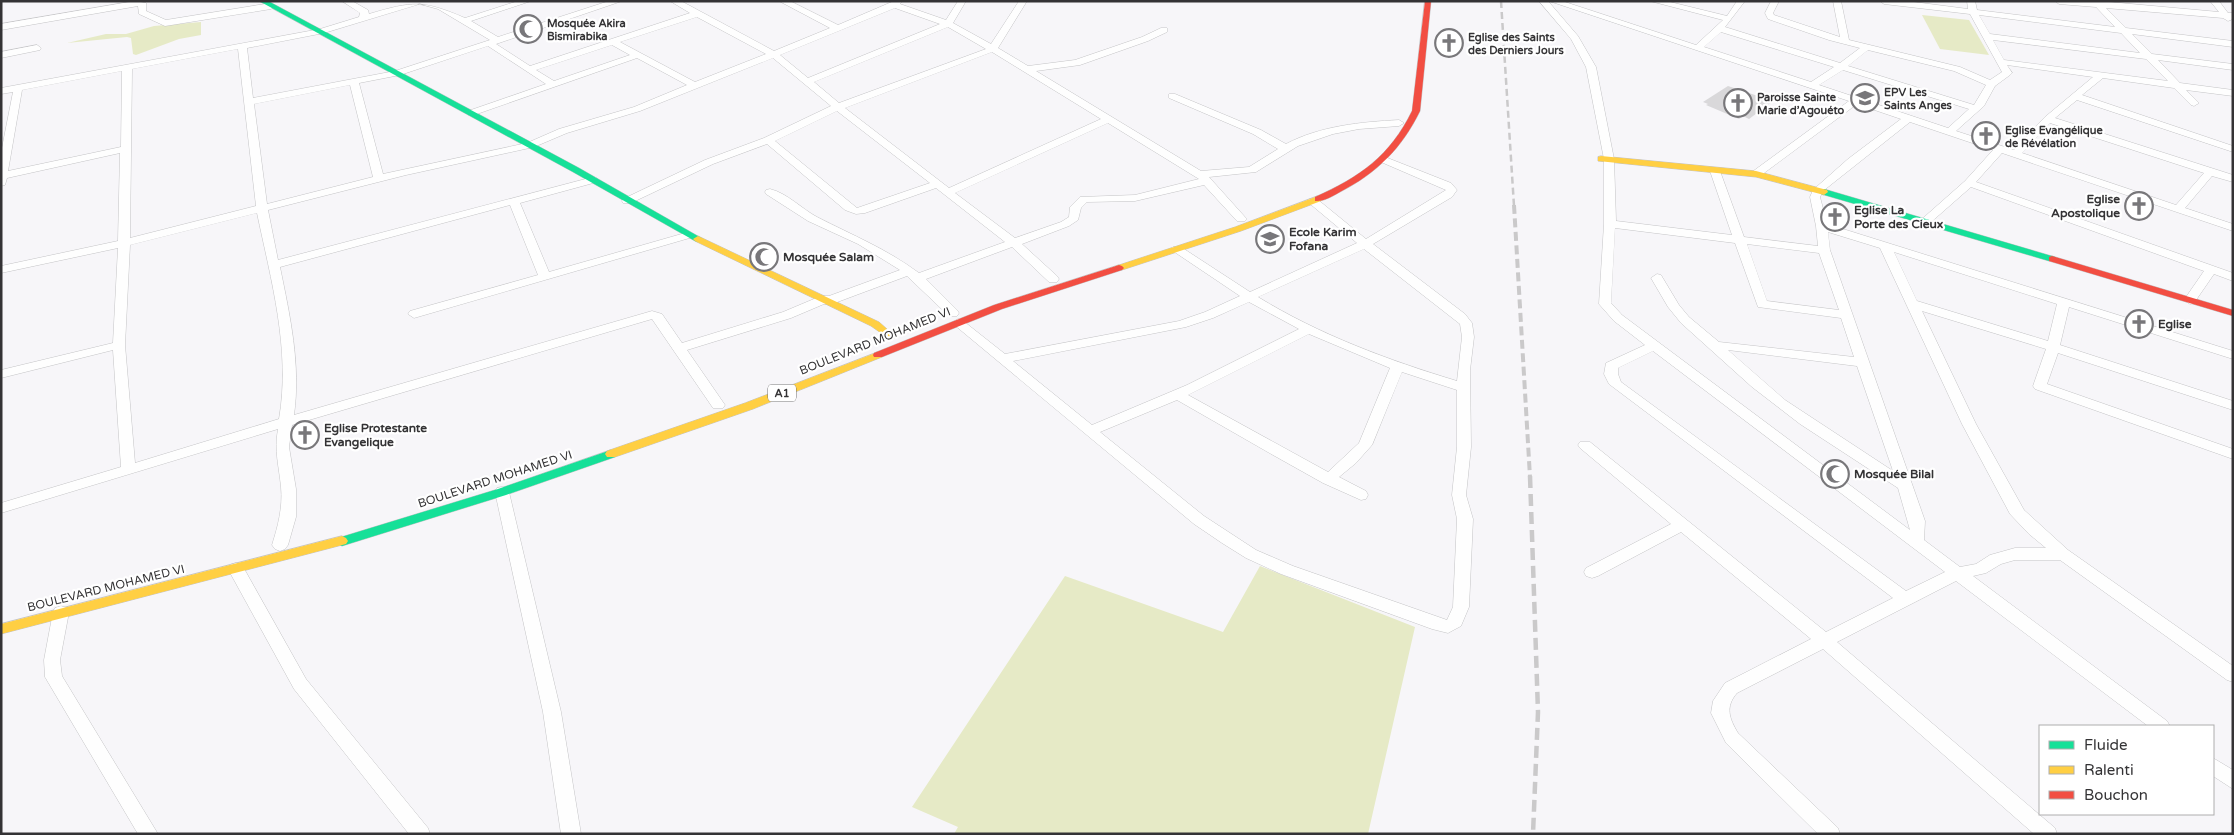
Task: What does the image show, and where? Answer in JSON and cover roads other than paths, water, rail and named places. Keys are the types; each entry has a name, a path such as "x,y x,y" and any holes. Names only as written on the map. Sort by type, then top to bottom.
{"main road":[{"path":"1409,67 1418,1"},
{"name":"BOULEVARD MOHAMED VI","path":"926,323 998,307 1268,219 1313,201 1361,178 1385,160 1409,128 1416,110 1428,1"},
{"path":"267,4 321,30 594,180 627,201 689,235 875,324 893,339"},
{"name":"BOULEVARD MOHAMED VI","path":"1,628 236,570 394,526 502,492 749,406 893,339 955,318 1053,279 1241,219 1309,195 1352,174 1378,153 1393,136 1404,109"},
{"path":"1605,159 1756,174 1926,221 2233,313"},
{"name":"BOULEVARD MOHAMED VI","path":"565,458 718,405 847,354"},
{"path":"392,512 394,526"},
{"path":"276,546 305,538"}],"street":[{"path":"346,1 365,12 363,18"},
{"path":"1,91 321,30 419,1 436,5 463,21 552,84"},
{"path":"463,21 527,1"},
{"path":"250,102 397,73 618,1"},
{"path":"674,1 775,54 838,107 1015,244 1053,279"},
{"path":"783,1 837,28"},
{"path":"808,81 948,24 962,1"},
{"path":"627,201 709,162 768,140 838,107 993,48 1022,1"},
{"path":"1543,1 1575,38 1591,67 1605,159 1610,224 1605,304 1618,318 2160,725"},
{"path":"1654,1 1729,19"},
{"path":"1697,49 1729,19 1741,1"},
{"path":"1774,1 1769,16 1771,17 1866,47 1957,69 1992,84"},
{"path":"1837,1 1845,41"},
{"path":"1884,1 2233,44"},
{"path":"1948,132 1984,99 1992,84 2007,73 1989,37 1973,12 1971,1"},
{"path":"2058,1 2229,16"},
{"path":"2214,1 2229,16 2233,25"},
{"path":"1557,2 1856,100 2233,228"},
{"path":"1,27 134,3 141,4 144,7 142,12 164,23 186,22 267,4"},
{"path":"1,270 262,210 379,178 530,145 563,131 637,109 896,3 948,24 993,48 1202,177 1241,219"},
{"path":"2097,3 2194,102"},
{"path":"529,69 696,14"},
{"path":"1718,28 1975,108"},
{"path":"1027,69 1077,63 1151,37 1164,30"},
{"path":"1989,37 2233,67"},
{"path":"612,41 695,86"},
{"path":"242,45 262,210 287,331 288,408 282,447 289,489 288,517 276,546"},
{"path":"1811,86 1842,66 1866,47"},
{"path":"1,55 37,48"},
{"path":"471,113 638,55"},
{"path":"2002,62 2233,93"},
{"path":"127,68 124,243 119,345 128,470"},
{"path":"2016,154 2048,119 2100,76"},
{"path":"354,81 379,178"},
{"path":"18,88 2,178 126,148"},
{"path":"1172,96 1257,132 1286,149"},
{"path":"2074,96 2233,150"},
{"path":"1756,174 1856,100"},
{"path":"1908,118 1818,190 1815,197 1822,226 1824,250 1917,521 1916,542"},
{"path":"948,192 1109,119"},
{"path":"2048,119 2233,180"},
{"path":"679,348 787,315 826,300 1015,244 1065,224 1074,218 1076,207 1084,200 1135,198 1202,177 1254,169 1302,141 1330,132 1376,124 1399,123"},
{"path":"768,140 849,208 856,211 865,210 937,184"},
{"path":"1926,221 1969,183 2000,150"},
{"path":"1002,359 1182,324 1209,315 1365,244 1452,190 1448,185 1385,160"},
{"path":"1716,171 1762,304 1846,315"},
{"path":"2178,210 2210,172"},
{"path":"273,265 594,180"},
{"path":"1969,183 2233,277"},
{"path":"770,192 812,219 878,250 914,274 955,318 1002,359 1199,520 1251,554 1287,570 1447,627 1458,621 1461,607 1465,519 1459,495 1464,447 1462,387 1468,337 1466,323 1461,317 1365,244 1313,201"},
{"path":"514,202 545,277"},
{"path":"1610,224 1824,250"},
{"path":"1822,226 2233,355"},
{"path":"414,314 689,235"},
{"path":"1885,246 1969,424 2018,514 2063,554 2233,675"},
{"path":"1177,249 1249,297 1308,330 1397,367 1462,387"},
{"path":"2190,300 2211,269"},
{"path":"1657,278 1674,307 1685,320 1716,345 1735,366 1777,400 1904,485"},
{"path":"2064,302 2053,347 2040,386 2233,454"},
{"path":"1914,304 2233,406"},
{"path":"1,508 286,422 470,370 644,316 652,315 658,317 718,405"},
{"path":"1090,431 1177,394 1308,330"},
{"path":"1,374 119,345"},
{"path":"1656,345 1611,366 1611,374 1616,384 1905,599"},
{"path":"1716,345 1861,362"},
{"path":"1328,479 1351,460 1365,444 1397,367"},
{"path":"1177,394 1328,479 1361,495"},
{"path":"1585,445 1825,640 2048,834"},
{"path":"502,492 552,712 571,834"},
{"path":"1592,572 1682,525"},
{"path":"1831,834 1732,738 1723,723 1719,708 1723,697 1731,688 1957,573 1980,569 1996,559 2015,554 2063,554"},
{"path":"236,570 300,684 421,834"},
{"path":"61,612 52,660 54,677 148,834"},
{"path":"2214,767 2233,781"}],"railway":[{"path":"1501,1 1514,206"},
{"path":"1514,205 1530,477"},
{"path":"1530,476 1538,712 1533,834"}],"place":[{"name":"Mosquée Akira Bismirabika","path":"528,29"},
{"name":"Eglise des Saints des Derniers Jours","path":"1449,43"},
{"name":"EPV Les Saints Anges","path":"1865,98"},
{"name":"Paroisse Sainte Marie d’Agouéto","path":"1738,103"},
{"name":"Eglise Evangélique de Révélation","path":"1986,136"},
{"name":"Eglise Apostolique","path":"2139,206"},
{"name":"Eglise La Porte des Cieux","path":"1835,217"},
{"name":"Ecole Karim Fofana","path":"1270,239"},
{"name":"Mosquée Salam","path":"764,257"},
{"name":"Eglise","path":"2139,324"},
{"name":"Eglise Protestante Evangelique","path":"305,435"},
{"name":"Mosquée Bilal","path":"1835,474"}]}
